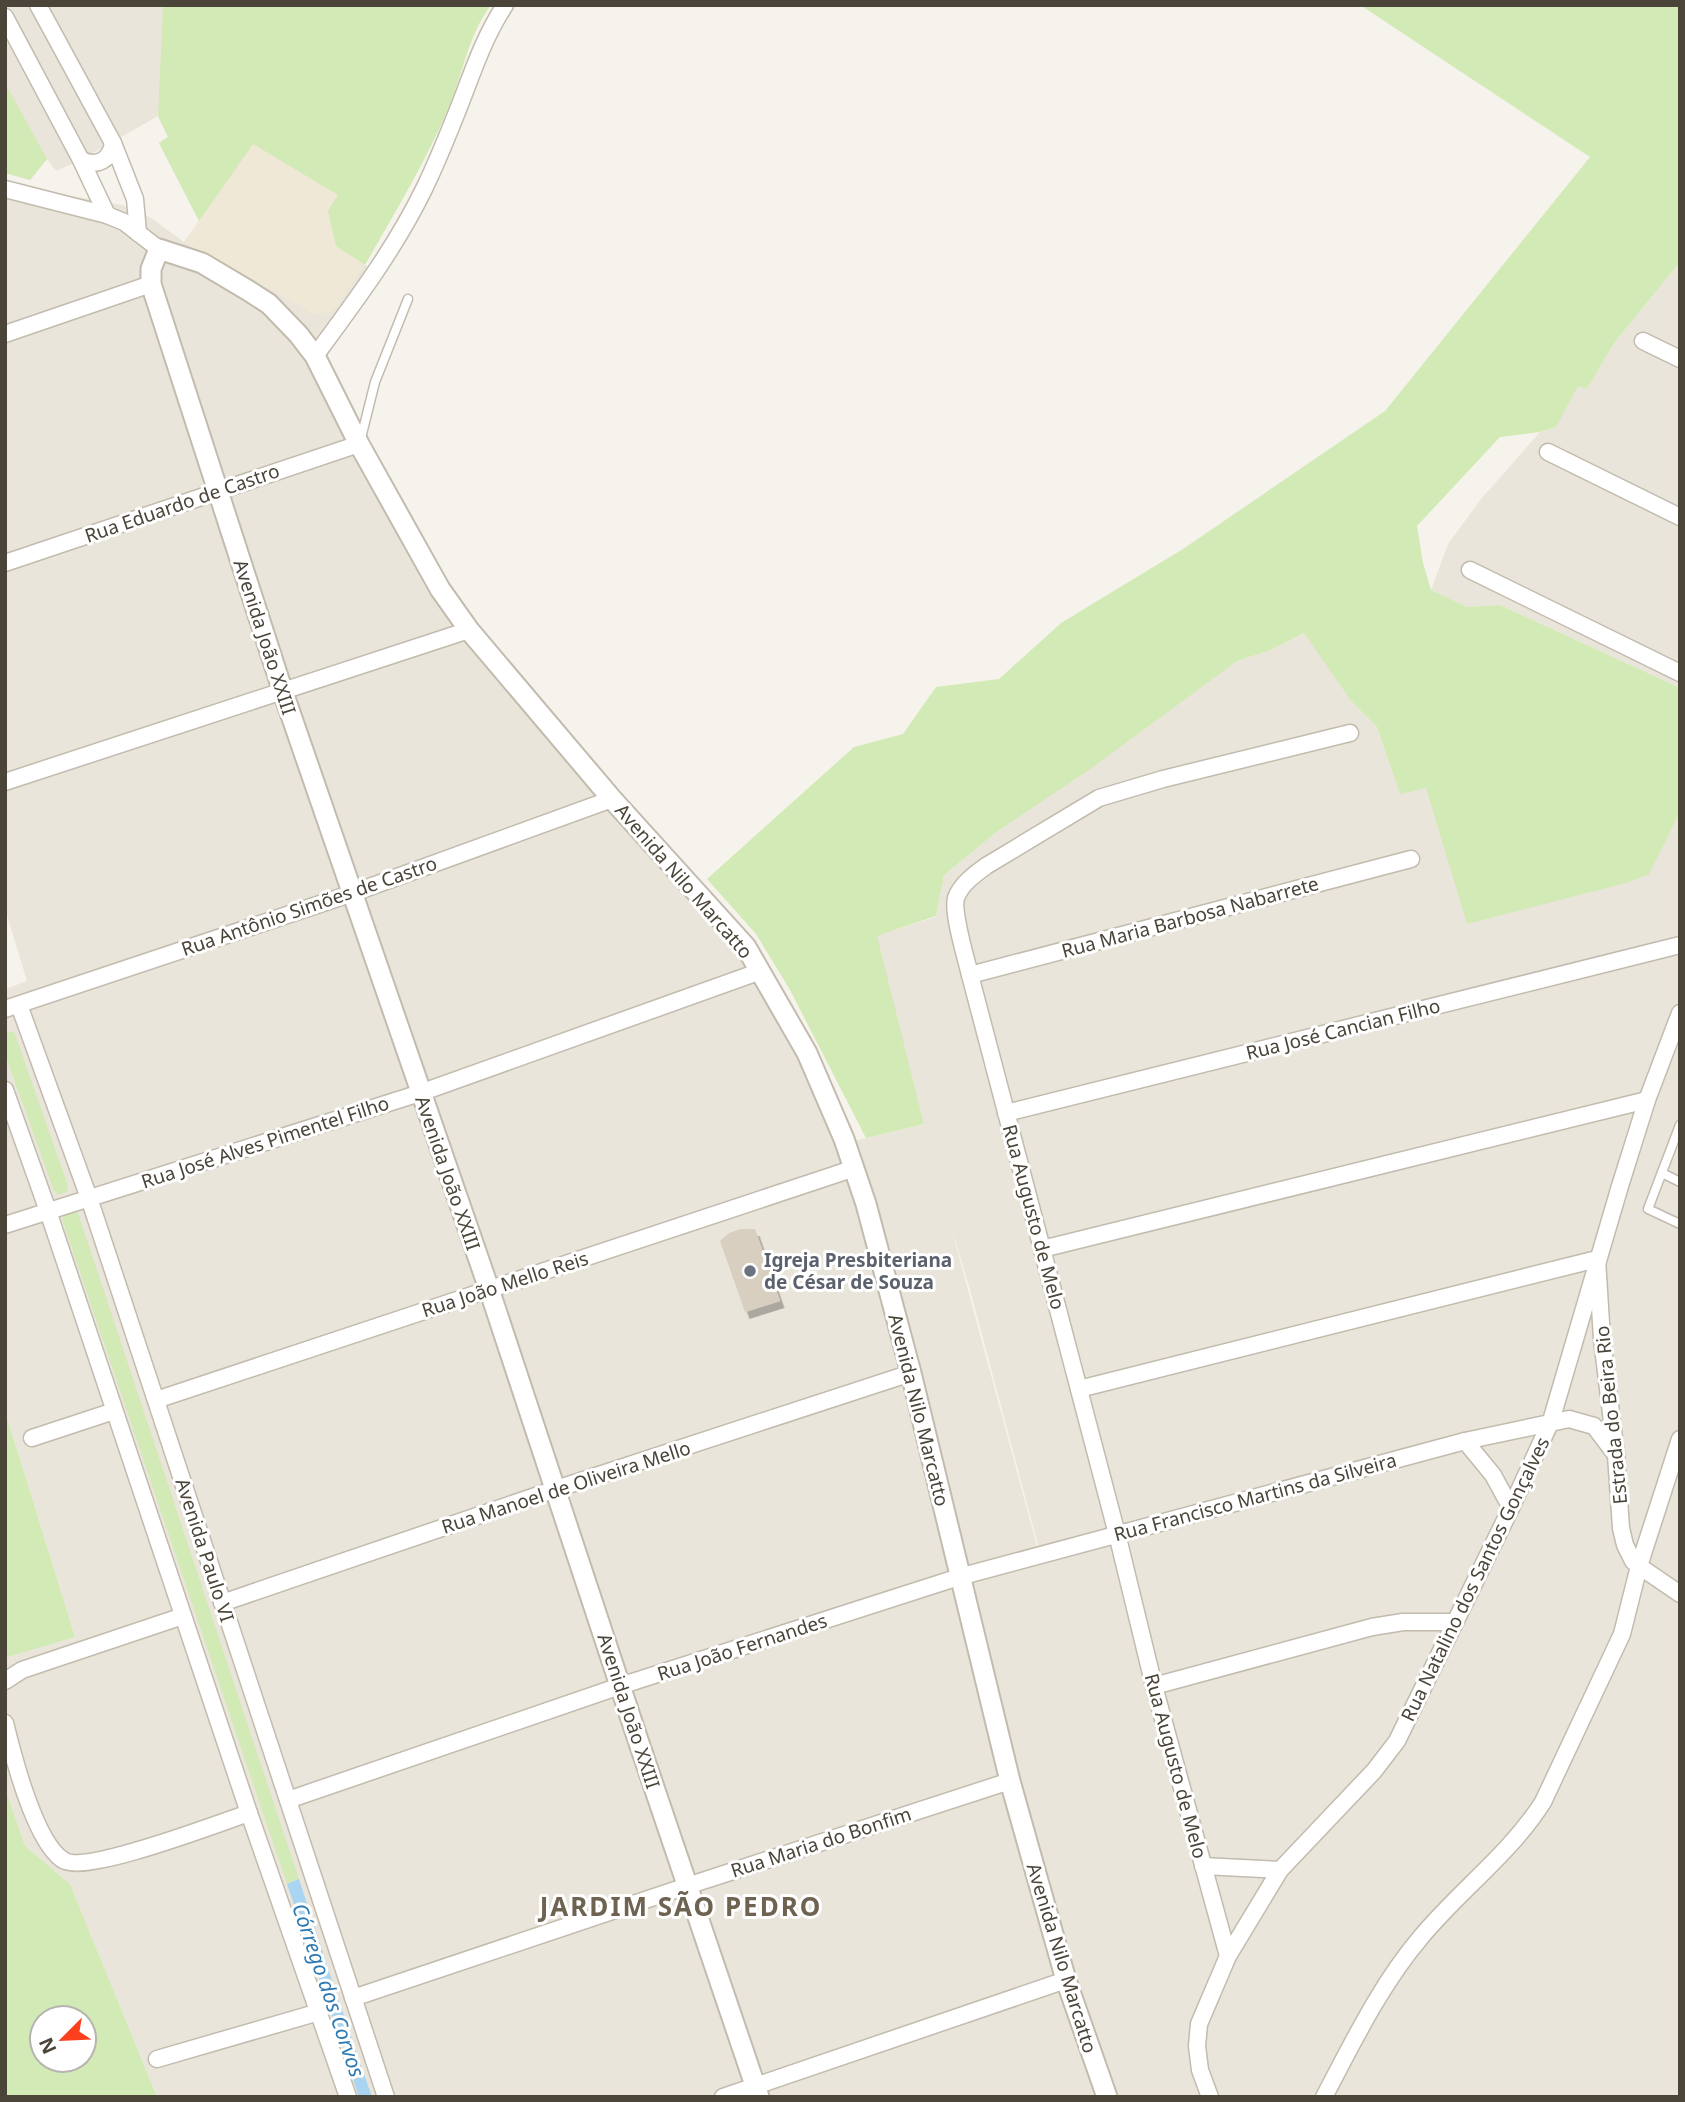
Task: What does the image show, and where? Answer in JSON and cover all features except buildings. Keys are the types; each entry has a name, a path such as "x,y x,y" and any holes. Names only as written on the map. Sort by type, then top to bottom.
{"street":[{"path":"38,5 113,143 135,199 138,233"},
{"path":"315,356 376,272 403,229 424,190 456,116 482,43 505,5"},
{"path":"5,17 107,215"},
{"path":"81,160 98,164 111,152 113,143"},
{"path":"5,189 107,215 124,222 159,249 151,269 151,284 5,334"},
{"name":"Avenida Nilo Marcatto","path":"159,249 202,263 269,304 315,356 359,444 440,589 469,630 612,799 746,947 807,1053 855,1168 866,1204 911,1373 1010,1781 1066,1980 1107,2097"},
{"name":"Avenida João XXIII","path":"151,284 283,692 489,1289 757,2091"},
{"path":"1643,341 1680,359"},
{"name":"Rua Eduardo de Castro","path":"5,563 359,444"},
{"path":"1548,452 1680,517"},
{"path":"1470,570 1680,673"},
{"path":"5,782 469,630"},
{"name":"Rua Augusto de Melo","path":"1228,1956 1154,1686 1118,1534 970,975 956,909 957,898 971,877 986,866 1099,798 1163,779 1350,733"},
{"name":"Rua Antônio Simões de Castro","path":"12,1007 353,893 612,799"},
{"name":"Rua Maria Barbosa Nabarrete","path":"970,975 1411,859"},
{"name":"Rua José Cancian Filho","path":"1006,1113 1680,945"},
{"name":"Rua José Alves Pimentel Filho","path":"5,1225 420,1093 761,971"},
{"name":"Avenida Paulo VI","path":"12,1007 89,1198 386,2097"},
{"name":"Rua Natalino dos Santos Gonçalves","path":"1210,2097 1200,2070 1197,2046 1199,2024 1228,1956 1280,1870 1374,1771 1397,1741 1551,1422 1597,1259 1647,1100 1678,1021"},
{"path":"5,1090 249,1813 348,2097"},
{"path":"1042,1249 1647,1100"},
{"name":"Rua João Mello Reis","path":"156,1400 855,1168"},
{"path":"1079,1389 1597,1259"},
{"name":"Estrada do Beira Rio","path":"1597,1259 1602,1339 1616,1455 1621,1528 1629,1554 1640,1566"},
{"name":"Rua Manoel de Oliveira Mello","path":"222,1602 911,1373"},
{"path":"1610,1407 1594,1426 1616,1455"},
{"path":"32,1438 114,1411"},
{"name":"Rua Francisco Martins da Silveira","path":"959,1577 1465,1441 1569,1419 1594,1426"},
{"path":"1324,2097 1372,2008 1420,1937 1527,1827 1543,1802 1622,1634 1640,1566 1680,1439"},
{"path":"1465,1441 1493,1475 1511,1508"},
{"path":"1640,1566 1680,1594"},
{"name":"Rua João Fernandes","path":"288,1800 620,1686 959,1577"},
{"path":"5,1681 22,1670 183,1616"},
{"path":"1154,1686 1372,1627 1403,1622 1454,1622"},
{"path":"5,1723 43,1838 65,1862 81,1865 110,1859 249,1813"},
{"name":"Rua Maria do Bonfim","path":"353,1998 1010,1781"},
{"path":"1203,1866 1280,1870"},
{"path":"723,2097 757,2091 1066,1980"},
{"path":"157,2059 319,2012"}],"lane":[{"path":"359,444 375,382 408,299"},
{"path":"1680,1125 1648,1209 1680,1224"},
{"path":"1661,1173 1680,1182"}],"shaded area":[{"name":"JARDIM SÃO PEDRO","path":"5,5 343,5 336,246 376,272 315,356 440,589 746,947 850,1142 924,1124 876,936 936,917 944,875 998,831 1237,661 1271,650 1305,633 1351,701 1377,727 1400,793 1426,787 1648,874 1680,812 1680,2097 157,2097 70,1884 25,1846 5,1788 5,1658 75,1637 5,1411 5,989 27,981 5,909 5,184 122,205 151,218 184,242 199,221 159,143 168,137 158,116 81,160 56,171 47,159 30,180 5,173","holes":["950,1223 1042,1560 1041,1561"]},
{"path":"253,144 339,195 336,246 365,265 334,311 316,315 184,242"},
{"path":"1680,262 1680,688 1500,605 1467,607 1431,590 1448,544 1481,499 1540,432 1556,427 1578,385 1587,389 1614,343"}],"green space":[{"path":"163,5 491,5 466,55 439,129 365,265 336,246 328,211 338,195 253,144 199,221 159,143 168,137 158,116"},
{"path":"1360,5 1680,5 1680,262 1614,343 1587,389 1578,386 1556,427 1540,432 1500,437 1417,526 1431,590 1467,607 1500,605 1680,688 1680,812 1649,874 1626,883 1467,924 1426,788 1400,794 1377,727 1351,701 1304,633 1271,650 1237,661 1093,767 998,831 944,875 936,916 877,936 924,1124 866,1138 790,990 756,934 707,879 854,747 903,734 936,687 999,679 1061,623 1183,549 1385,411 1590,157"},
{"path":"5,83 47,159 30,180 5,173"},
{"path":"11,1031 15,1034 68,1186 67,1192 58,1195 54,1191 5,1054 5,1033"},
{"path":"74,1211 78,1213 299,1879 287,1884 62,1219 64,1215"},
{"path":"5,1411 75,1637 5,1658"},
{"path":"5,1788 25,1846 70,1884 157,2097 5,2097"}],"water":[{"name":"Córrego dos Corvos","path":"299,1879 339,2002 329,2007 287,1884"},
{"path":"340,2004 372,2097 359,2097 330,2009"}],"place":[{"name":"Igreja Presbiteriana de César de Souza","path":"750,1271"}],"district":[{"name":"JARDIM SÃO PEDRO","path":"681,1906"}]}
